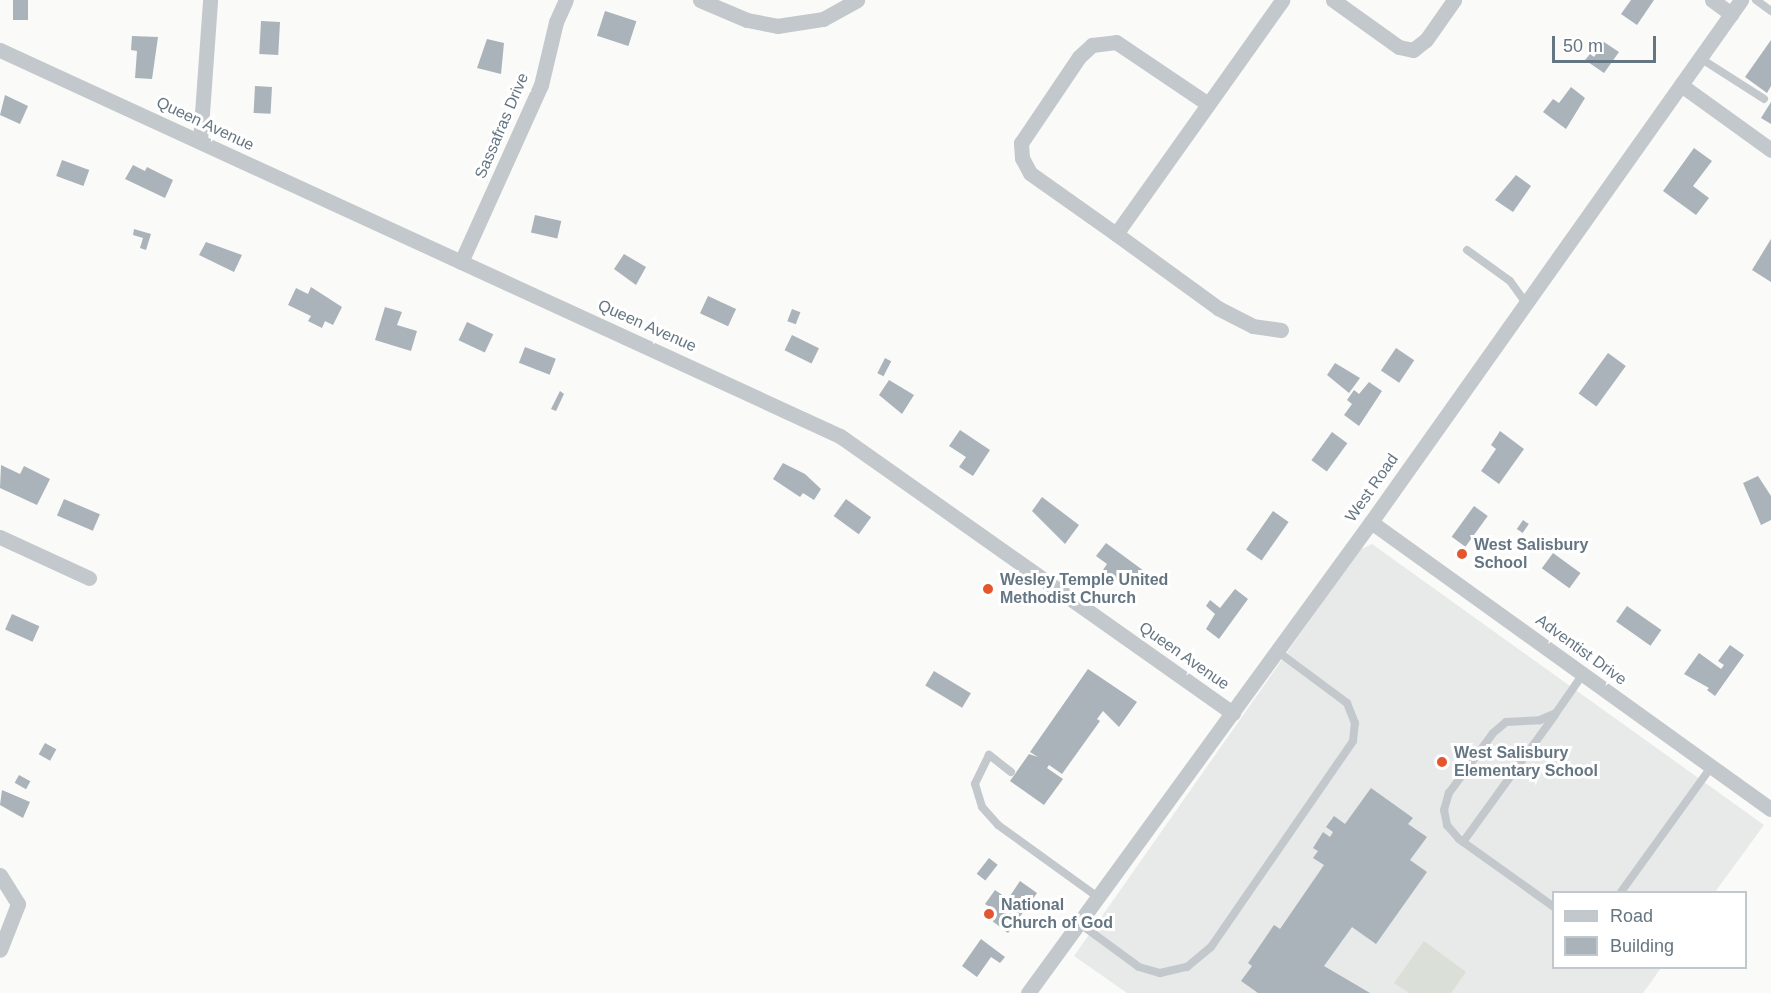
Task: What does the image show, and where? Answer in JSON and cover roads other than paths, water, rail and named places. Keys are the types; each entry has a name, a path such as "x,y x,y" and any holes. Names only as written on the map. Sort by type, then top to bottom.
{"street":[{"path":"200,141 210,0"},
{"name":"Sassafras Drive","path":"461,262 541,85 550,41 566,0"},
{"path":"700,0 747,20 777,26 823,19 857,0"},
{"path":"1116,234 1282,0"},
{"path":"1334,0 1399,46 1413,50 1426,40 1454,0"},
{"path":"1712,0 1731,14"},
{"name":"West Road","path":"1028,993 1371,522 1741,0"},
{"path":"1208,105 1116,42 1092,45 1079,57 1021,143 1022,158 1030,173 1218,308 1253,326 1281,330"},
{"name":"Queen Avenue","path":"0,50 840,436 1233,713"},
{"path":"1681,86 1771,150"},
{"name":"Adventist Drive","path":"1371,522 1771,808"},
{"path":"0,537 89,578"},
{"path":"0,875 18,904 0,950"}],"lane":[{"path":"1756,0 1771,11"},
{"path":"1700,58 1764,99"},
{"path":"1467,250 1510,281 1525,302"},
{"path":"1079,923 1139,967 1160,973 1187,968 1210,947 1347,755 1353,741 1355,723 1347,703 1277,651"},
{"path":"1463,842 1584,674"},
{"path":"1552,906 1463,842 1447,825 1445,801 1482,748 1506,722 1540,720 1556,713"},
{"path":"1011,772 990,755 975,784 982,807 998,825 1098,897"},
{"path":"1622,891 1712,766"}],"place":[{"name":"West Salisbury School","path":"1462,554"},
{"name":"Wesley Temple United Methodist Church","path":"988,589"},
{"name":"West Salisbury Elementary School","path":"1442,762"},
{"name":"National Church of God","path":"989,914"}]}
